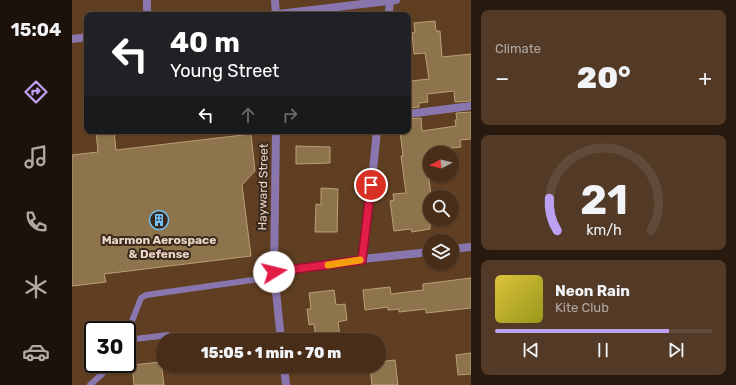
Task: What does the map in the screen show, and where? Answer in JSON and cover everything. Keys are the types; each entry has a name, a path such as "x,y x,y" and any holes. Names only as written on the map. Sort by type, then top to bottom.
{"street":[{"path":"147,0 147,12"},
{"path":"274,12 275,0"},
{"path":"298,12 392,0 390,12"},
{"path":"72,39 84,37"},
{"path":"411,114 471,106"},
{"name":"Hayward Street","path":"276,134 274,275 280,333"},
{"path":"362,260 377,134"},
{"path":"459,248 471,247"},
{"path":"274,275 362,260 423,253"},
{"path":"285,373 286,385"}],"lane":[{"path":"132,321 141,298 146,295 274,275"},
{"path":"136,339 156,336"},
{"path":"90,385 103,373"}],"building":[{"path":"435,21 436,31 440,31 442,57 471,54 471,101 455,102 454,91 427,94 428,102 419,103 419,107 411,108 411,81 429,79 425,53 414,54 412,33 415,32 414,23"},
{"path":"471,112 471,139 460,140 461,147 423,146 423,182 429,182 430,190 423,190 423,226 430,226 430,229 412,232 411,229 394,231 390,201 394,200 393,194 406,193 401,156 403,156 400,134 411,134 411,119 421,118 422,131 456,126 455,120 457,120 456,113"},
{"name":"Marmon Aerospace & Defense","path":"96,134 114,134 116,150 251,134 255,171 242,185 251,256 104,274 106,282 72,286 72,155 98,152"},
{"path":"296,146 330,147 330,163 296,164"},
{"path":"321,188 338,189 337,232 315,232 316,204 321,205"},
{"path":"471,278 471,308 426,313 426,309 399,312 399,309 388,310 388,307 365,310 363,290 390,287 391,294 423,290 423,284"},
{"path":"334,290 336,305 345,304 347,320 338,322 340,333 315,333 314,324 309,325 307,309 311,309 309,293"},
{"path":"471,353 471,374 458,375 456,355"},
{"path":"395,360 398,385 372,385 371,373 386,373 386,361"},
{"path":"156,363 156,373 162,373 164,385 134,385 133,373 136,373 136,365"}],"slow traffic":[{"path":"328,265 360,260"}],"place":[{"name":"Marmon Aerospace & Defense","path":"159,220"}],"route":[{"path":"274,272 362,260 371,185"}]}
